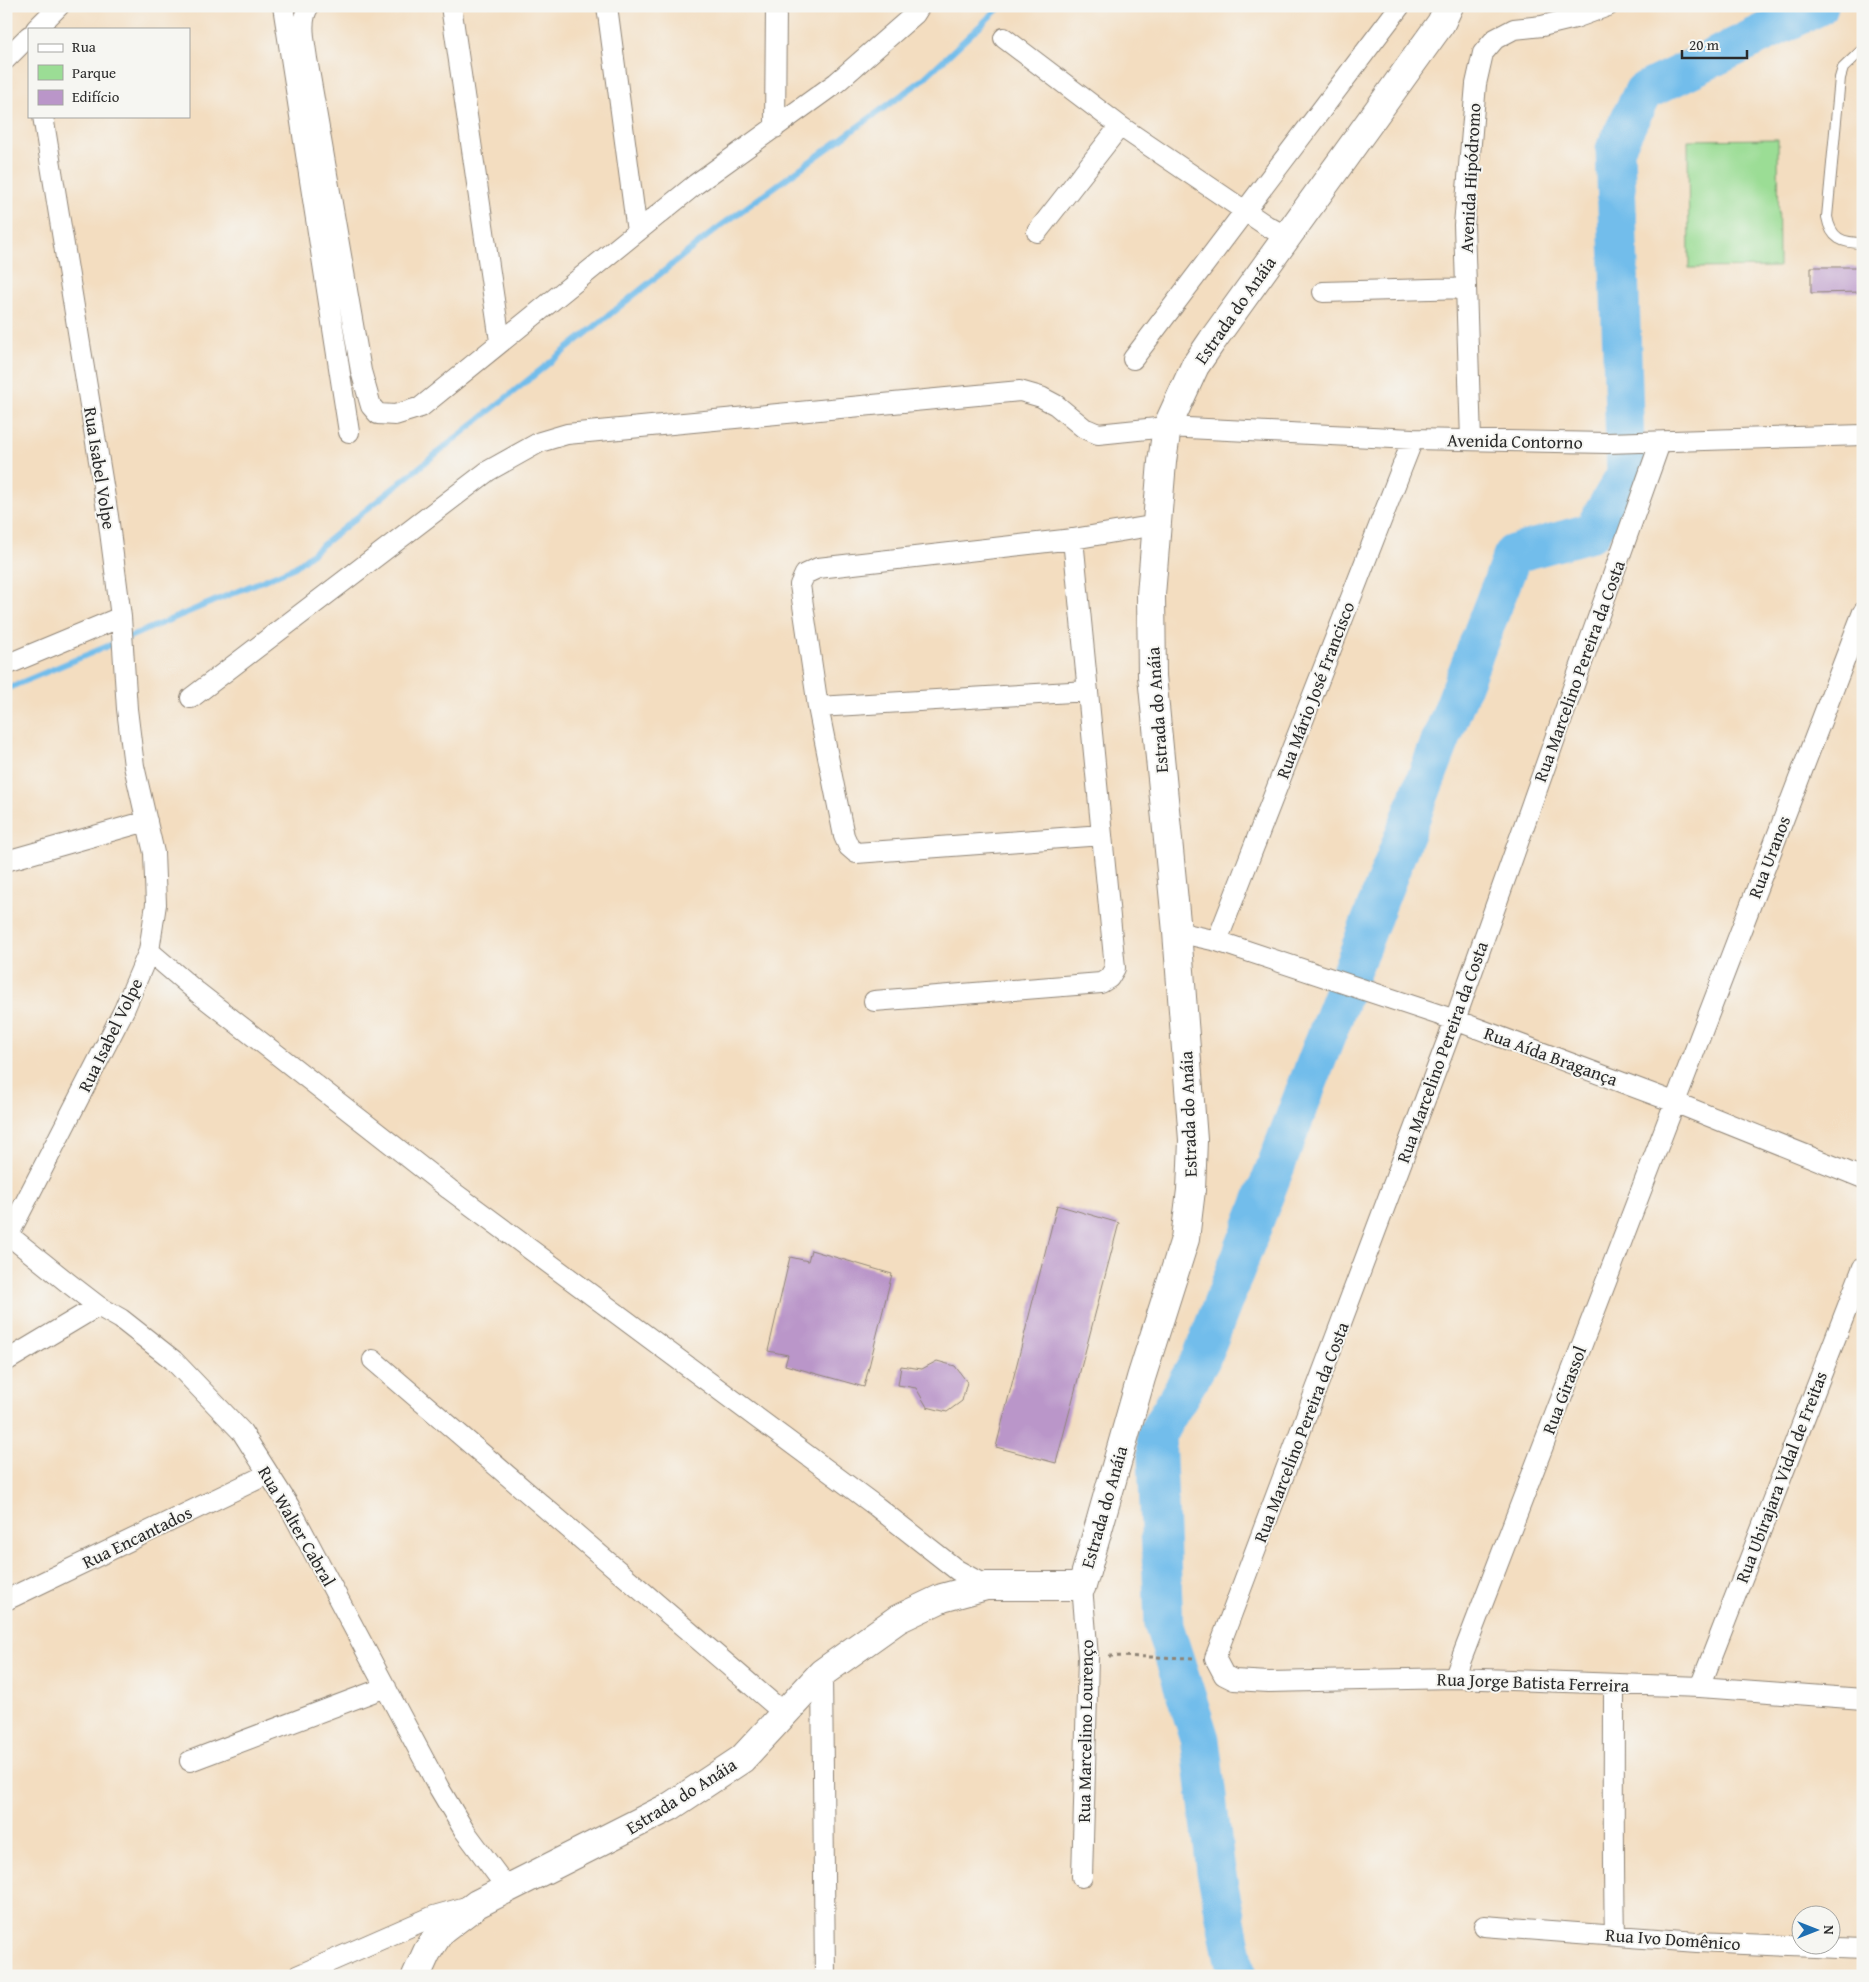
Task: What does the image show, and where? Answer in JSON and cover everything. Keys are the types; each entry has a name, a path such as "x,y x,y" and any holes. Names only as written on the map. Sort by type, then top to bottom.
{"street":[{"path":"37,28 59,6"},
{"path":"283,6 349,432"},
{"path":"309,6 304,26 307,59 360,371 371,406 378,414 395,415 421,407 500,341 696,184 836,83 915,14 920,6"},
{"path":"452,6 500,341"},
{"path":"775,128 776,6"},
{"path":"1133,359 1400,6"},
{"name":"Estrada do Anáia","path":"416,1976 427,1952 440,1932 477,1904 614,1837 671,1806 742,1759 822,1673 898,1619 942,1598 986,1586 1082,1586 1141,1378 1185,1239 1191,1190 1193,1140 1177,932 1152,676 1151,595 1162,462 1168,427 1195,366 1441,23 1449,6"},
{"name":"Avenida Hipódromo","path":"1472,440 1464,225 1476,84 1482,52 1495,39 1514,29 1575,18 1608,6"},
{"path":"612,9 637,232"},
{"path":"6,59 28,37"},
{"path":"1004,38 1120,126 1245,211 1287,237"},
{"name":"Rua Isabel Volpe","path":"7,1234 124,1010 149,950 156,904 156,866 134,766 127,709 121,617 108,516 43,118"},
{"path":"1037,232 1120,126"},
{"path":"1323,292 1466,288"},
{"name":"Avenida Contorno","path":"191,698 488,471 540,442 567,434 1020,391 1048,401 1084,428 1098,434 1168,427 1413,439 1607,443 1656,443 1863,435"},
{"name":"Rua Mário José Francisco","path":"1217,941 1413,439"},
{"name":"Rua Marcelino Pereira da Costa","path":"1207,1658 1455,1020 1656,443"},
{"path":"1102,835 856,853 849,847 844,836 818,707 800,585 805,574 818,568 1073,539 1157,525"},
{"path":"874,1001 1102,984 1109,978 1115,968 1073,539"},
{"name":"Rua Uranos","path":"1674,1102 1863,612"},
{"path":"6,665 121,617"},
{"path":"818,707 1088,691"},
{"path":"6,861 147,821"},
{"name":"Rua Aída Bragança","path":"1177,932 1217,941 1323,978 1455,1020 1674,1102 1863,1178"},
{"path":"149,950 197,992 457,1195 877,1507 957,1570 986,1586"},
{"name":"Rua Girassol","path":"1454,1678 1674,1102"},
{"name":"Rua Walter Cabral","path":"7,1234 98,1306 121,1319 173,1360 242,1432 289,1506 439,1788 464,1830 507,1888"},
{"name":"Rua Ubirajara Vidal de Freitas","path":"1700,1688 1863,1267"},
{"path":"6,1361 98,1306"},
{"path":"373,1360 785,1714"},
{"name":"Rua Encantados","path":"6,1600 268,1474"},
{"name":"Rua Marcelino Lourenço","path":"1082,1586 1088,1657 1082,1877"},
{"name":"Rua Jorge Batista Ferreira","path":"1207,1658 1224,1674 1234,1680 1268,1682 1454,1678 1700,1688 1863,1699"},
{"path":"822,1673 825,1976"},
{"path":"1614,1685 1616,1767 1613,1872 1615,1935"},
{"path":"190,1761 386,1688"},
{"path":"297,1976 426,1919 477,1904"},
{"name":"Rua Ivo Domênico","path":"1484,1926 1697,1942 1863,1949"}],"lane":[{"path":"1863,49 1843,68 1840,78 1827,217 1829,229 1840,240 1863,243"}],"path":[{"path":"1113,1656 1207,1658"}],"green space":[{"path":"1778,139 1779,267 1689,268 1688,140"}],"building":[{"path":"1811,267 1863,267 1863,292 1811,293"},
{"path":"1057,1205 1119,1223 1056,1463 996,1447"},
{"path":"811,1250 892,1274 864,1387 785,1365 788,1355 768,1351 790,1257 808,1261"},
{"path":"937,1361 955,1366 967,1382 962,1401 947,1412 927,1407 916,1388 898,1385 901,1366 922,1369"}],"waterway":[{"path":"6,689 295,567 715,230 921,81 1001,6"},
{"path":"1237,1976 1216,1871 1200,1739 1164,1626 1156,1435 1201,1359 1513,554 1592,532 1626,474 1615,149 1643,92 1819,6"}]}
